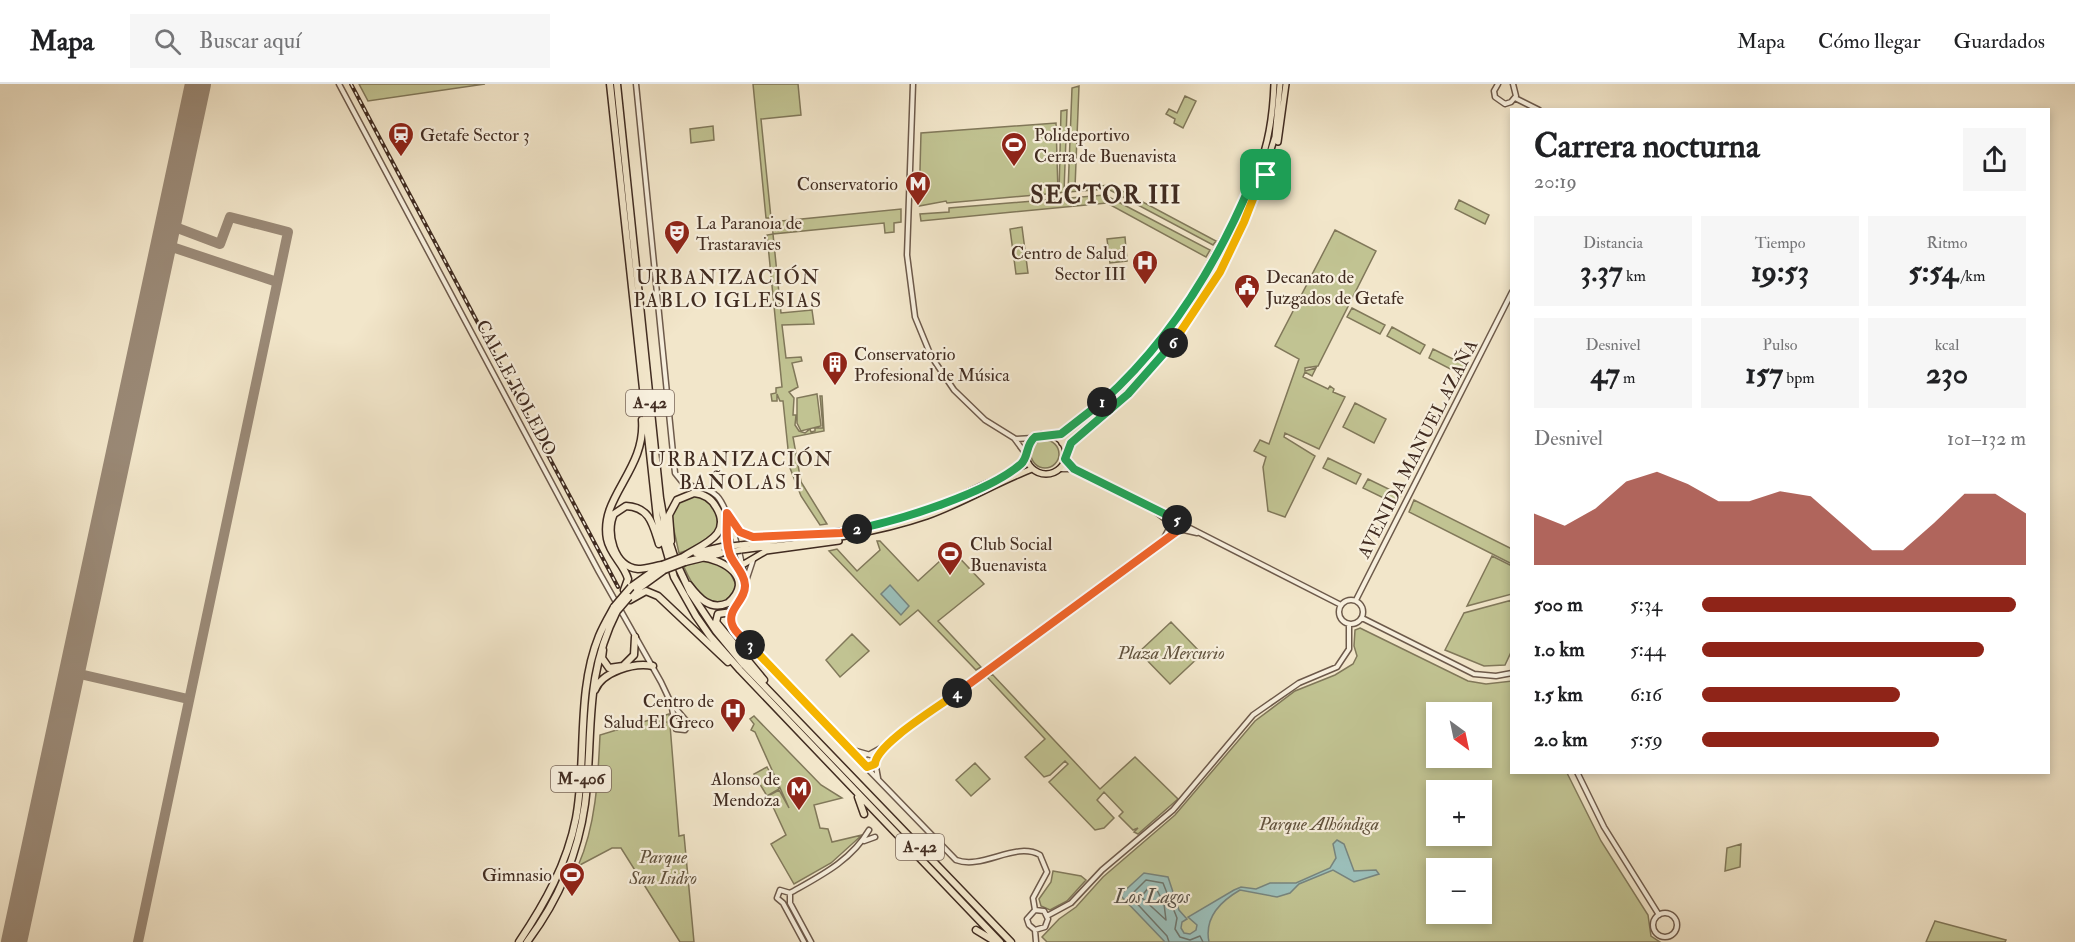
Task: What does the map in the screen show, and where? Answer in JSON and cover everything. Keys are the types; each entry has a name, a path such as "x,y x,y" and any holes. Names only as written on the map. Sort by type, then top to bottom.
{"highway":[{"name":"A-42","path":"610,84 657,518 674,578 696,616 740,670 999,942"},
{"name":"A-42","path":"617,84 659,488 666,532 683,577 702,613 716,631 1012,942"},
{"path":"627,589 628,579 609,546 606,528 609,508 638,457 641,438 637,333"},
{"path":"614,608 627,589 711,542 720,529 719,512 705,496 686,494 671,508 669,515 672,551"},
{"path":"663,568 638,569 626,564 620,558 613,543 610,527 614,514 620,509 636,506 650,518 669,571 674,578"},
{"path":"684,559 722,550"},
{"path":"684,559 722,550"},
{"path":"683,577 702,600 711,605 724,605 735,596 738,581 732,569 714,558 700,557"},
{"path":"614,608 663,568"},
{"path":"629,598 646,591 658,596 714,650 740,670"},
{"name":"M-406","path":"519,942 553,888 569,846 580,789 587,696 602,636 614,608"},
{"path":"732,612 718,614 716,622 771,691"},
{"path":"602,636 602,657 604,664 609,668 651,664"},
{"name":"M-406","path":"527,942 564,881 580,830 586,801 591,703 602,636"},
{"path":"624,666 634,655 635,637"},
{"path":"591,703 597,686 606,677 640,665 651,664"},
{"path":"851,786 864,814"},
{"path":"949,888 963,908"},
{"path":"961,891 978,903"},
{"path":"976,930 999,942"},
{"path":"1007,930 1012,942"}],"main road":[{"path":"1056,437 1106,398 1156,345 1193,294 1258,186 1265,179 1261,170 1274,84"},
{"path":"1270,156 1276,126 1280,84"},
{"path":"1062,442 1113,399 1154,357 1192,307 1225,250 1244,210 1251,174 1261,170 1276,147 1281,127 1286,84"},
{"path":"1264,152 1276,126"},
{"path":"1251,183 1258,186"},
{"path":"1026,456 1032,469 1045,474 1059,470 1071,443 1139,383 1179,336 1220,272 1244,222 1244,210"},
{"path":"740,548 841,533 884,523 948,501 998,478 1026,456 1033,438 1045,434 1056,437 1062,442 1065,456"},
{"path":"732,559 740,564 776,549 822,545 950,508 1032,469"},
{"path":"727,539 732,533 766,537 829,531 841,533"},
{"path":"722,550 860,535"}],"street":[{"name":"CALLE TOLEDO","path":"339,84 635,637 671,703 683,717"},
{"path":"636,84 674,468 679,481 709,490 720,500 740,532 749,536"},
{"path":"913,84 907,262 915,317 931,356 954,390 977,413 1014,438 1026,456"},
{"path":"1513,84 1515,98"},
{"path":"1495,85 1494,94 1499,102 1508,104 1515,98"},
{"path":"1515,98 1535,108"},
{"name":"AVENIDA MANUEL AZAÑA","path":"1356,600 1510,296"},
{"path":"1014,438 1033,438"},
{"path":"1065,456 1074,469 1175,519 1181,528"},
{"path":"1059,470 1074,469"},
{"path":"1148,507 1171,524 1200,533 1341,605"},
{"path":"727,513 727,539 732,559 744,577"},
{"path":"730,519 745,588"},
{"path":"1162,541 1175,519"},
{"path":"862,761 868,754 886,745 1181,528"},
{"path":"756,556 748,569 741,602 732,612 731,621 735,629 956,860 969,863 1024,851 1040,855 1047,872 1033,898 1035,910"},
{"path":"1349,600 1356,600 1364,609 1362,618 1357,623 1349,624 1340,617 1341,605 1349,600"},
{"path":"1362,618 1474,674 1496,676 1510,673"},
{"path":"1047,916 1071,903 1102,870 1173,810 1253,716 1299,683 1337,667 1349,649 1349,624"},
{"name":"CALLE TOLEDO","path":"671,703 675,721"},
{"path":"683,717 689,724 685,730 676,729 675,721 683,717"},
{"path":"879,780 874,765 886,745"},
{"path":"847,746 876,759"},
{"path":"868,767 874,765"},
{"path":"1578,774 1620,855 1659,915"},
{"path":"790,893 830,871 860,843 869,830"},
{"path":"860,843 875,837"},
{"path":"790,893 785,889 778,892 777,898 783,903 804,942"},
{"path":"790,893 789,900 811,942"},
{"path":"783,903 789,900"},
{"path":"1036,942 1035,930 1029,925 1027,919 1035,910 1042,910 1047,916"},
{"path":"1666,913 1675,918 1676,929 1671,935 1660,935 1654,929 1654,921 1659,915 1666,913"},
{"path":"1035,930 1045,927 1047,916"},
{"path":"1671,935 1674,942"}],"green space":[{"path":"359,84 485,84 368,101"},
{"path":"753,84 798,84 801,115 761,119 771,218 766,218"},
{"path":"1079,86 1075,188 1111,185 1216,241 1213,245 1108,189 1068,192 1072,88"},
{"path":"1185,96 1196,101 1183,128 1174,123 1175,119 1166,114 1169,109 1177,113"},
{"path":"1067,110 1064,192 1059,193 1061,111"},
{"path":"1056,123 1058,193 947,203 946,201 919,206 921,133"},
{"path":"713,126 714,140 691,143 690,129"},
{"path":"1105,195 1210,250 1206,257 1107,203 921,221 920,214 949,212 949,208"},
{"path":"1459,200 1489,215 1485,224 1455,209"},
{"path":"901,209 901,222 894,223 894,232 885,233 884,223 773,234 772,222"},
{"path":"1022,227 1028,273 1016,274 1010,229"},
{"path":"1335,230 1376,251 1318,366 1305,368 1305,371 1316,368 1312,376 1305,372 1303,377 1328,389 1330,386 1334,389 1333,392 1345,397 1319,449 1285,433 1284,437 1315,456 1285,517 1268,511 1263,467 1266,457 1254,451 1260,440 1269,444 1299,359 1275,346"},
{"path":"773,234 781,313 812,310 814,324 782,325 786,358 801,357 802,361 792,363 798,387 789,392 794,398 793,415 796,415 795,425 799,431 805,433 810,429 811,432 815,431 815,428 823,428 820,396 822,396 824,431 793,437 801,482 827,524 820,525 801,496 790,468 783,401 780,401 777,394 777,401 772,401 771,394 776,393 776,388 782,387 767,235"},
{"path":"1125,237 1127,261 1110,263 1107,239"},
{"path":"1352,308 1385,325 1380,334 1347,317"},
{"path":"1392,327 1425,345 1420,354 1387,336"},
{"path":"1433,349 1467,366 1462,375 1429,358"},
{"path":"817,394 821,426 801,431 797,423 797,398"},
{"path":"1355,403 1386,419 1374,443 1343,427"},
{"path":"1045,440 1055,444 1059,454 1055,464 1045,468 1035,464 1031,454 1035,444"},
{"path":"1328,458 1361,474 1356,484 1323,468"},
{"path":"1368,479 1401,495 1396,504 1363,488"},
{"path":"696,495 707,501 714,509 717,531 698,547 679,553 671,517 678,502"},
{"path":"1414,500 1510,548 1510,563 1409,512"},
{"name":"Club Social Buenavista","path":"877,541 880,541 918,581 952,550 984,584 938,621 981,667 976,670 918,610 900,625 829,551 837,549 857,571 880,550"},
{"path":"1492,556 1510,565 1510,595 1467,606"},
{"path":"712,560 728,568 736,585 730,599 713,602 695,588 683,565"},
{"path":"1510,601 1510,654 1505,665 1484,666 1445,650 1464,613"},
{"name":"Plaza Mercurio","path":"1171,622 1202,654 1170,684 1139,652"},
{"name":"Parque Alhóndiga","path":"1360,628 1468,681 1486,684 1510,681 1510,774 1568,774 1601,841 1648,915 1651,936 1660,942 1047,942 1042,937 1059,919 1076,907 1103,877 1175,815 1255,721 1295,691 1335,675 1353,664 1357,656 1354,646 1355,630"},
{"path":"852,634 869,651 840,677 826,660"},
{"path":"992,674 1100,789 1135,757 1178,799 1138,834 1134,832 1138,828 1133,830 1119,816 1123,812 1104,792 1097,800 1114,818 1104,828 1095,830 1049,782 1068,764 1065,761 1050,775 1044,777 1025,757 1045,739 987,677"},
{"name":"Parque San Isidro","path":"669,714 670,720 667,722 670,725 679,836 684,835 694,942 680,942 621,848 612,848 578,866 592,818 597,785 600,735"},
{"path":"754,716 821,785 842,798 814,805 820,828 828,829 832,842 862,835 831,863 794,884 771,844 786,835 768,796 779,790 789,808 755,732 751,730 754,724 750,719"},
{"path":"975,763 990,779 971,796 956,780"},
{"path":"767,767 779,789 767,796 754,774"},
{"path":"1741,844 1740,867 1725,871 1727,848"},
{"path":"1053,871 1081,876 1086,880 1067,901 1050,910 1041,906 1039,899 1051,882"},
{"path":"1935,921 2006,940 2005,942 1926,942"}],"water":[{"path":"890,585 909,606 901,615 881,594"},
{"name":"Los Lagos","path":"1337,840 1344,844 1354,871 1376,870 1379,874 1354,882 1333,870 1299,884 1290,893 1277,897 1240,890 1226,899 1216,911 1209,925 1209,942 1165,942 1120,895 1144,873 1168,877 1179,910 1187,919 1182,922 1181,928 1184,933 1190,934 1196,930 1197,925 1188,917 1234,890 1241,887 1256,889 1270,883 1296,883 1330,868 1336,858 1333,844"}],"taxiway":[{"path":"138,942 288,232 230,217 220,244 167,224 163,244 277,282"},
{"path":"71,672 188,699"}],"runway":[{"path":"14,942 198,84"}],"railway":[{"path":"351,84 618,587"}],"place":[{"name":"Getafe Sector 3","path":"401,158"},
{"name":"Polideportivo Cerra de Buenavista","path":"1014,168"},
{"name":"Conservatorio","path":"918,207"},
{"name":"La Paranoia de Trastaravies","path":"677,256"},
{"name":"Centro de Salud Sector III","path":"1145,286"},
{"name":"Decanato de Juzgados de Getafe","path":"1247,310"},
{"name":"Conservatorio Profesional de Música","path":"835,387"},
{"name":"Club Social Buenavista","path":"950,577"},
{"name":"Centro de Salud El Greco","path":"733,734"},
{"name":"Alonso de Mendoza","path":"799,812"},
{"name":"Gimnasio","path":"572,898"}],"district":[{"name":"SECTOR III","path":"1106,195"},
{"name":"URBANIZACIÓN PABLO IGLESIAS","path":"728,288"},
{"name":"URBANIZACIÓN BAÑOLAS I","path":"741,470"}],"route":[{"path":"1266,175 1260,168 1251,174 1250,182 1251,183 1254,185 1256,186 1258,186 1244,222 1220,272 1179,336 1139,383 1110,411 1071,443 1066,453 1065,459 1074,469 1178,520 1182,528 886,745 873,766 865,766 733,626 732,612 741,602 745,588 744,577 728,549 727,513 740,532 753,537 829,531 841,533 884,523 948,501 991,482 1018,466 1026,459 1026,449 1033,438 1045,434 1056,437 1067,431 1106,398 1146,357 1170,327 1206,273 1251,183 1260,186 1266,175"}]}
